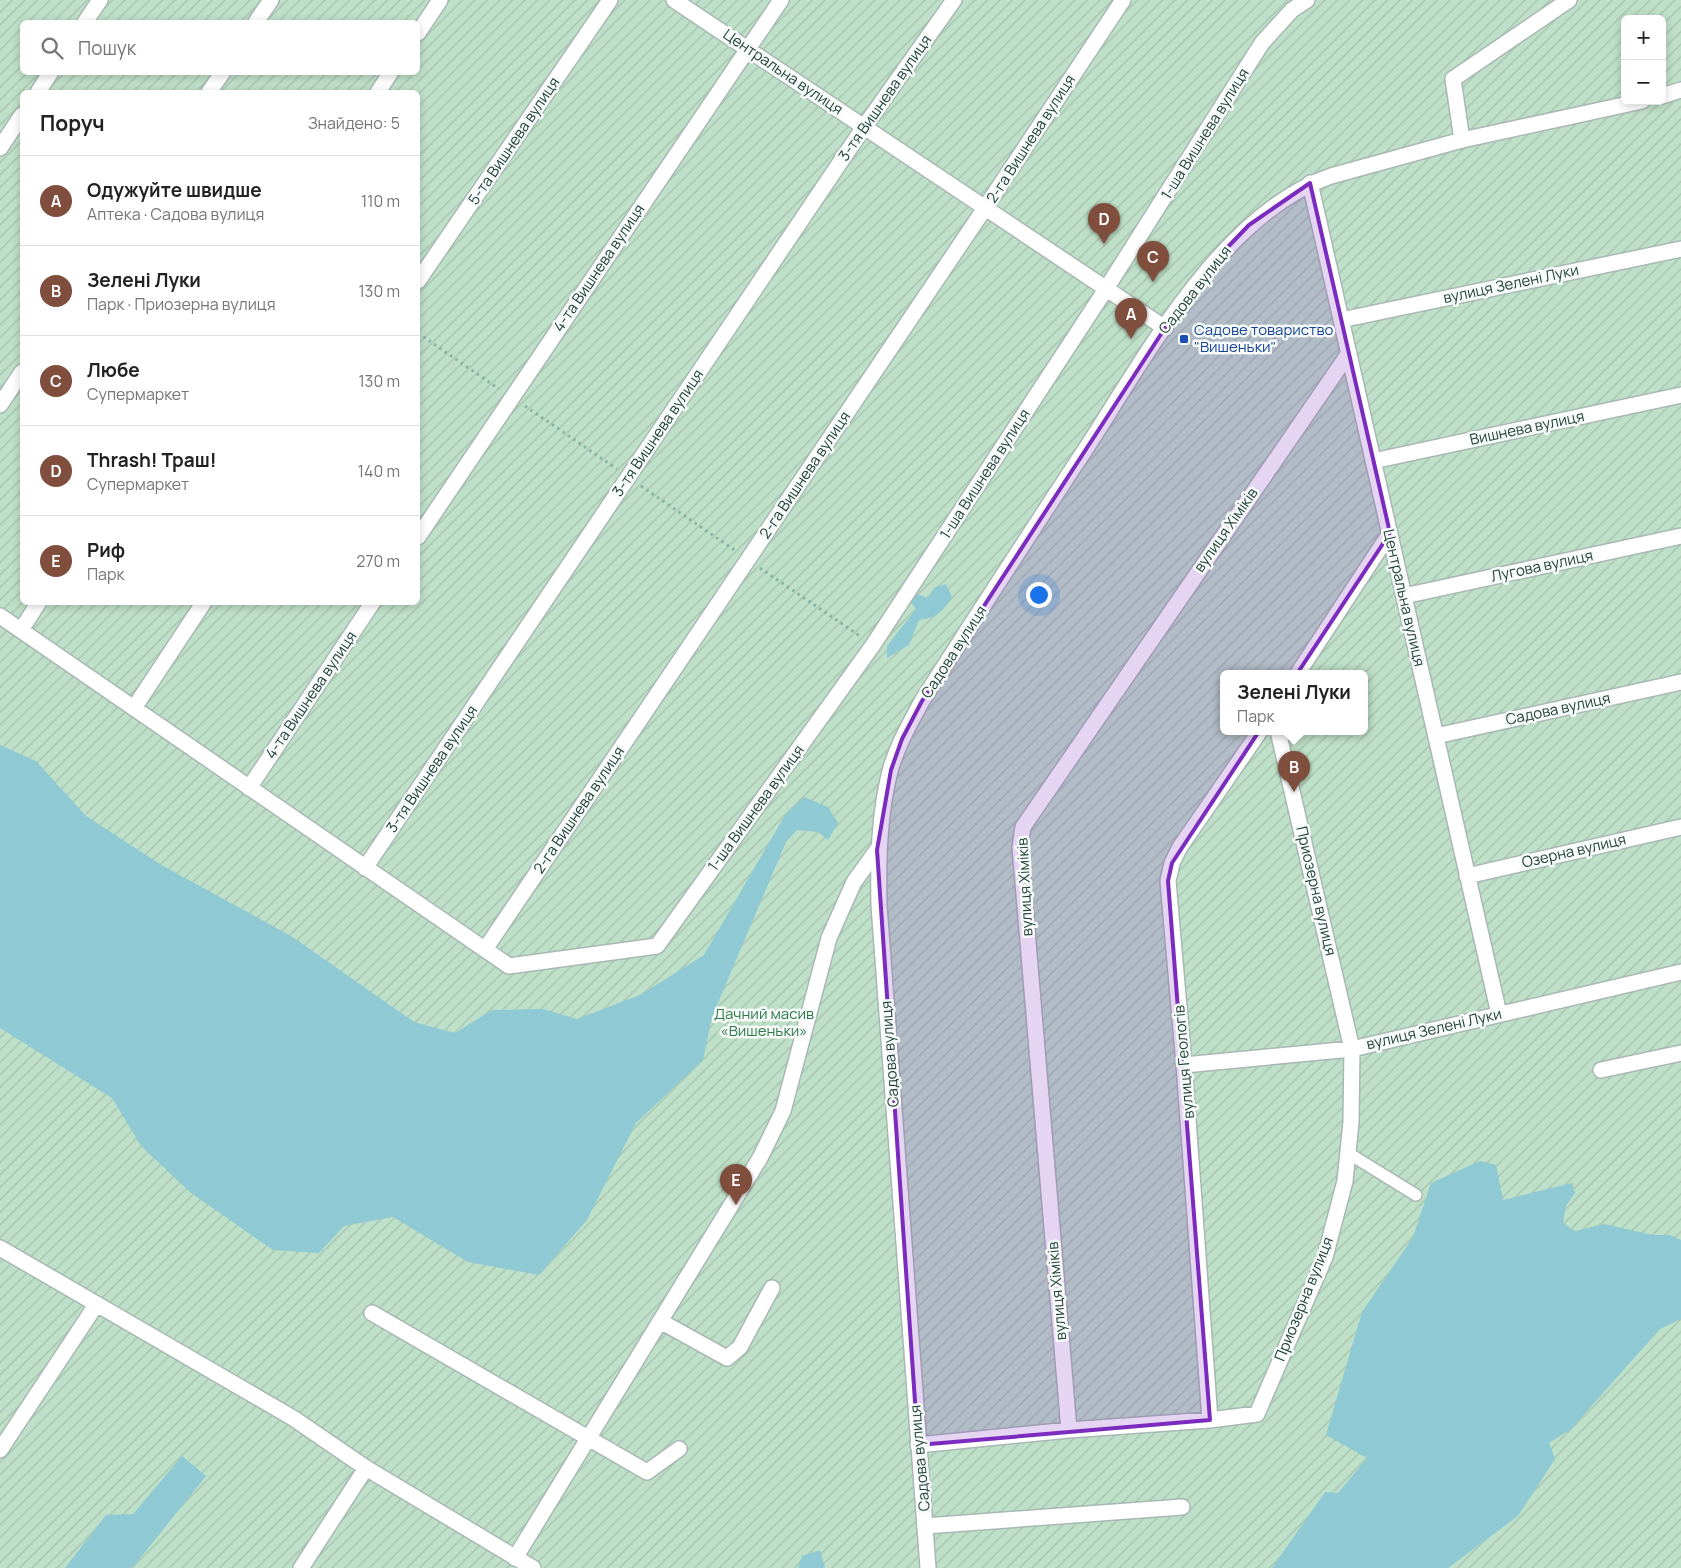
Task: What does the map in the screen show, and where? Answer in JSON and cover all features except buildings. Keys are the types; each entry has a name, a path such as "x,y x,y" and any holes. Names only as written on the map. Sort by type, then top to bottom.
{"street":[{"path":"86,20 100,0"},
{"path":"257,20 271,0"},
{"path":"420,31 440,0"},
{"name":"5-та Вишнева вулиця","path":"420,278 610,0"},
{"name":"Центральна вулиця","path":"674,0 1165,328"},
{"name":"4-та Вишнева вулиця","path":"420,534 781,0"},
{"name":"3-тя Вишнева вулиця","path":"365,868 864,127 954,0"},
{"name":"2-га Вишнева вулиця","path":"486,948 986,208 1123,0"},
{"name":"1-ша Вишнева вулиця","path":"486,948 509,966 657,946 872,645 1106,289 1262,43 1292,10 1307,0"},
{"path":"1462,140 1453,79 1569,0"},
{"path":"39,90 49,75"},
{"path":"210,90 221,75"},
{"path":"379,90 389,75"},
{"path":"1666,95 1681,90"},
{"name":"Садова вулиця","path":"928,1568 880,915 877,850 891,770 902,739 922,701 1165,328 1224,251 1249,225 1310,183 1462,140 1624,105"},
{"path":"0,148 20,118"},
{"name":"Центральна вулиця","path":"1310,183 1499,1014"},
{"name":"вулиця Зелені Луки","path":"1341,320 1681,249"},
{"name":"вулиця Хіміків","path":"1068,1430 1021,857 1023,827 1348,353"},
{"path":"0,406 20,375"},
{"name":"Вишнева вулиця","path":"1373,461 1681,395"},
{"path":"1300,670 1390,533"},
{"name":"Лугова вулиця","path":"1404,596 1681,536"},
{"path":"21,630 37,605"},
{"path":"134,708 202,605"},
{"name":"4-та Вишнева вулиця","path":"249,788 371,605"},
{"path":"0,616 365,868 486,948"},
{"name":"Садова вулиця","path":"1436,736 1681,682"},
{"name":"вулиця Геологів","path":"1210,1420 1184,1065 1168,881 1172,863 1180,847 1257,735"},
{"name":"Приозерна вулиця","path":"918,1445 1068,1430 1210,1420 1257,1414 1325,1257 1345,1181 1351,1122 1352,1049 1279,735"},
{"name":"Озерна вулиця","path":"1467,876 1681,827"},
{"path":"515,1558 760,1158 783,1111 829,938 854,882 877,850"},
{"name":"вулиця Зелені Луки","path":"1184,1065 1352,1049 1681,972"},
{"path":"1602,1070 1681,1053"},
{"path":"1348,1153 1416,1195"},
{"path":"0,1248 293,1418 366,1468 533,1568"},
{"path":"660,1320 727,1358 740,1347 772,1288"},
{"path":"0,1450 96,1305"},
{"path":"372,1313 647,1472 679,1449"},
{"path":"301,1568 366,1468"},
{"path":"925,1526 1182,1507"}],"path":[{"path":"420,333 872,645"}],"highlighted area":[{"path":"1310,183 1390,533 1172,863 1168,881 1210,1420 918,1445 877,850 891,770 902,739 922,701 1038,521 1165,328 1224,251 1249,225"}],"green space":[{"name":"Дачний масив «Вишеньки»","path":"0,0 1681,0 1681,1568 0,1568"}],"water":[{"path":"946,584 952,597 946,606 934,616 919,620 909,645 887,658 887,646 916,609 910,601 913,593 928,598 934,588"},
{"path":"0,745 36,761 86,816 163,866 291,936 414,1022 455,1033 492,1010 543,1009 577,1019 640,995 704,955 785,815 804,797 828,807 838,823 828,840 818,832 797,830 786,842 712,1017 703,1060 636,1123 587,1220 539,1275 468,1262 393,1217 344,1226 319,1253 273,1250 191,1193 141,1146 112,1098 0,1028"},
{"path":"1480,1161 1496,1165 1503,1200 1572,1183 1575,1193 1566,1206 1563,1223 1575,1231 1604,1224 1653,1235 1670,1235 1681,1240 1681,1319 1660,1329 1571,1429 1549,1443 1555,1459 1518,1516 1448,1568 1272,1568 1325,1492 1338,1493 1367,1458 1326,1435 1362,1312 1413,1237 1431,1183"},
{"path":"182,1456 206,1476 134,1566 130,1568 65,1568 106,1515 133,1514"},
{"path":"820,1550 825,1568 798,1568 802,1556"}],"place":[{"name":"Thrash! Траш!","path":"1104,244"},
{"name":"Любе","path":"1153,282"},
{"name":"Одужуйте швидше","path":"1131,339"},
{"name":"Садове товариство \"Вишеньки\"","path":"1184,339"},
{"name":"Зелені Луки","path":"1294,792"},
{"name":"Риф","path":"736,1205"}]}
